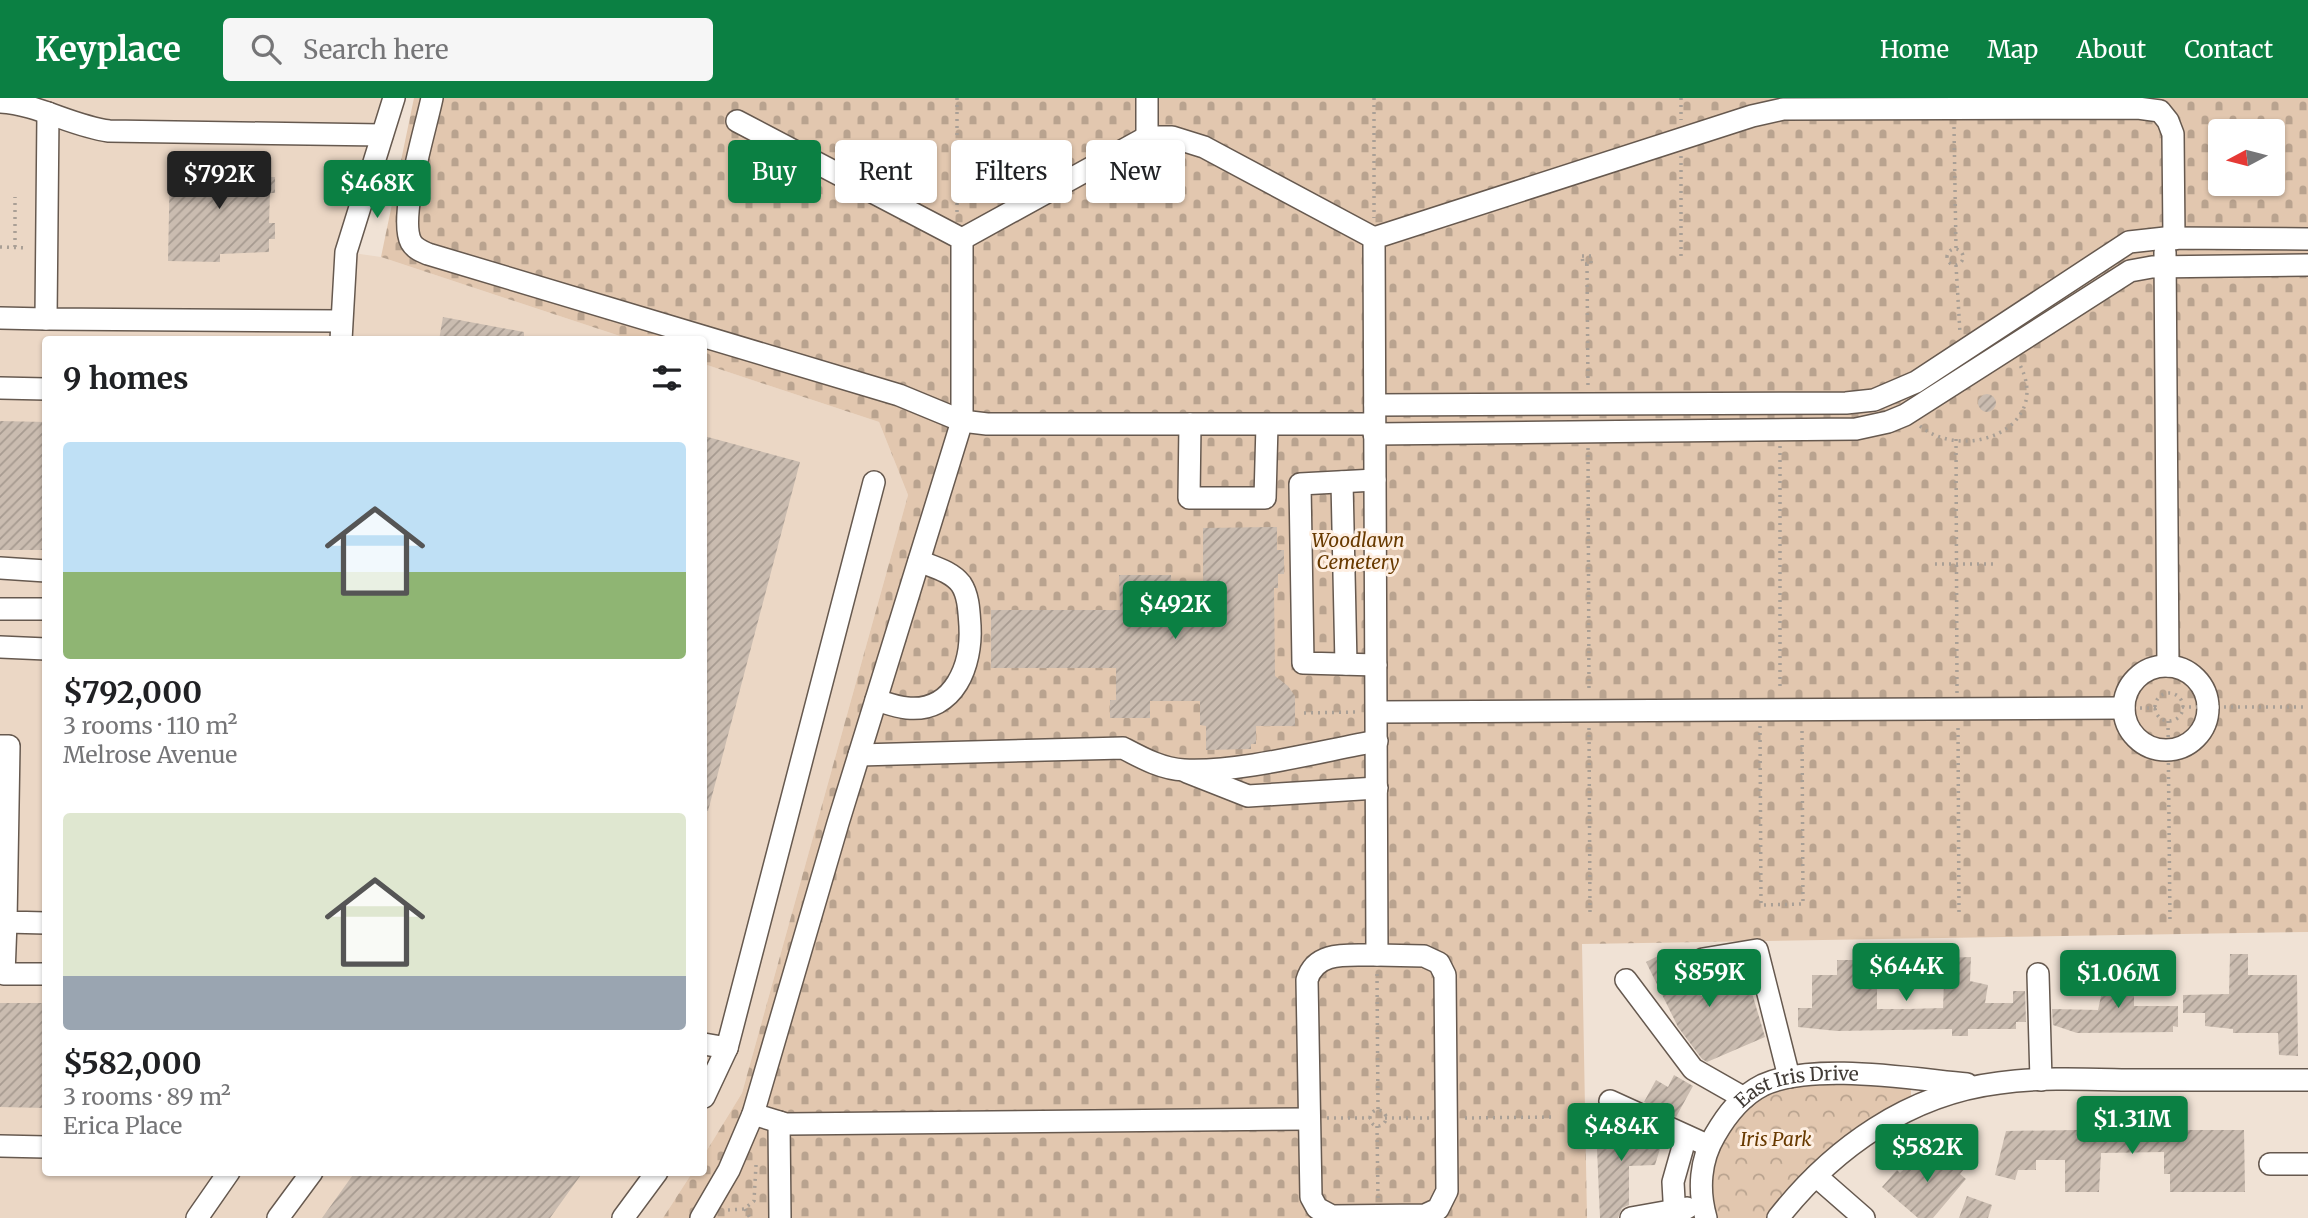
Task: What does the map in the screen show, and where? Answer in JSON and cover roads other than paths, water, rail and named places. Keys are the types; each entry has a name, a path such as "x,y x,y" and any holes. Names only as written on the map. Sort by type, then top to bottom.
{"street":[{"path":"0,318 340,330 346,252 394,98"},
{"path":"432,98 408,205 408,231 416,249 704,336"},
{"path":"1147,98 1147,137"},
{"path":"0,102 20,103 82,126 109,131 382,135"},
{"path":"960,238 1147,137 1172,136 1204,147 1374,238 1783,109 2138,108 2160,111 2173,134 2166,267 2168,666"},
{"path":"46,319 48,113"},
{"path":"737,121 960,238"},
{"path":"706,1210 753,1114 859,755 962,421 960,238"},
{"path":"1374,238 1377,955"},
{"path":"707,337 899,395 962,421 987,424 1267,425 1375,421 1588,405 1846,403 1874,400 1916,382 2120,246 2139,240 2308,239"},
{"path":"1375,421 1588,432 1780,432 1856,429 1905,415 2130,271 2166,267 2308,265"},
{"path":"0,388 42,389"},
{"path":"1190,424 1189,498 1265,498 1267,425"},
{"path":"1375,480 1300,484 1303,663 1376,664"},
{"path":"707,1091 727,1048 874,482"},
{"path":"1342,482 1346,664"},
{"path":"876,700 908,708 936,702 951,693 968,663 969,612 962,585 951,574 919,561"},
{"path":"0,568 42,571"},
{"path":"0,609 42,609"},
{"path":"0,647 42,649"},
{"path":"2168,666 2193,677 2204,691 2208,707 2204,725 2196,738 2181,747 2168,750 2153,748 2139,740 2129,727 2124,708 2127,693 2136,679 2154,668 2168,666"},
{"path":"1377,712 2124,708"},
{"path":"1182,770 1218,769 1377,741"},
{"path":"0,746 9,747 4,974 42,974"},
{"path":"859,755 1124,748 1142,759 1182,770 1248,796 1377,789"},
{"path":"6,922 42,923"},
{"path":"1703,959 1757,950 1789,1077"},
{"path":"1377,955 1424,956 1437,961 1444,970 1447,1191 1444,1202 1435,1212 1425,1215 1332,1216 1313,1203 1310,1191 1308,974 1316,963 1329,957 1377,955"},
{"path":"2038,974 2041,1080"},
{"path":"1626,980 1693,1069 1744,1098"},
{"path":"707,1045 727,1048"},
{"name":"East Iris Drive","path":"1705,1212 1702,1171 1709,1146 1726,1118 1744,1098 1762,1086 1789,1077 1836,1074 1982,1086"},
{"name":"East Iris Drive","path":"1778,1218 1816,1176 1856,1141 1924,1101 1982,1086 2041,1080 2308,1080"},
{"path":"1610,1101 1709,1146"},
{"path":"753,1114 779,1122 1309,1119"},
{"path":"779,1122 780,1218"},
{"path":"1674,1214 1674,1173 1686,1136"},
{"path":"0,1146 42,1147"},
{"path":"2270,1164 2308,1164"},
{"path":"197,1218 226,1176"},
{"path":"278,1218 309,1176"},
{"path":"623,1218 654,1176"},
{"path":"1816,1176 1861,1217"},
{"path":"1631,1218 1705,1212"}],"park label":[{"name":"Woodlawn Cemetery","path":"1358,551"},
{"name":"Iris Park","path":"1776,1139"}]}
